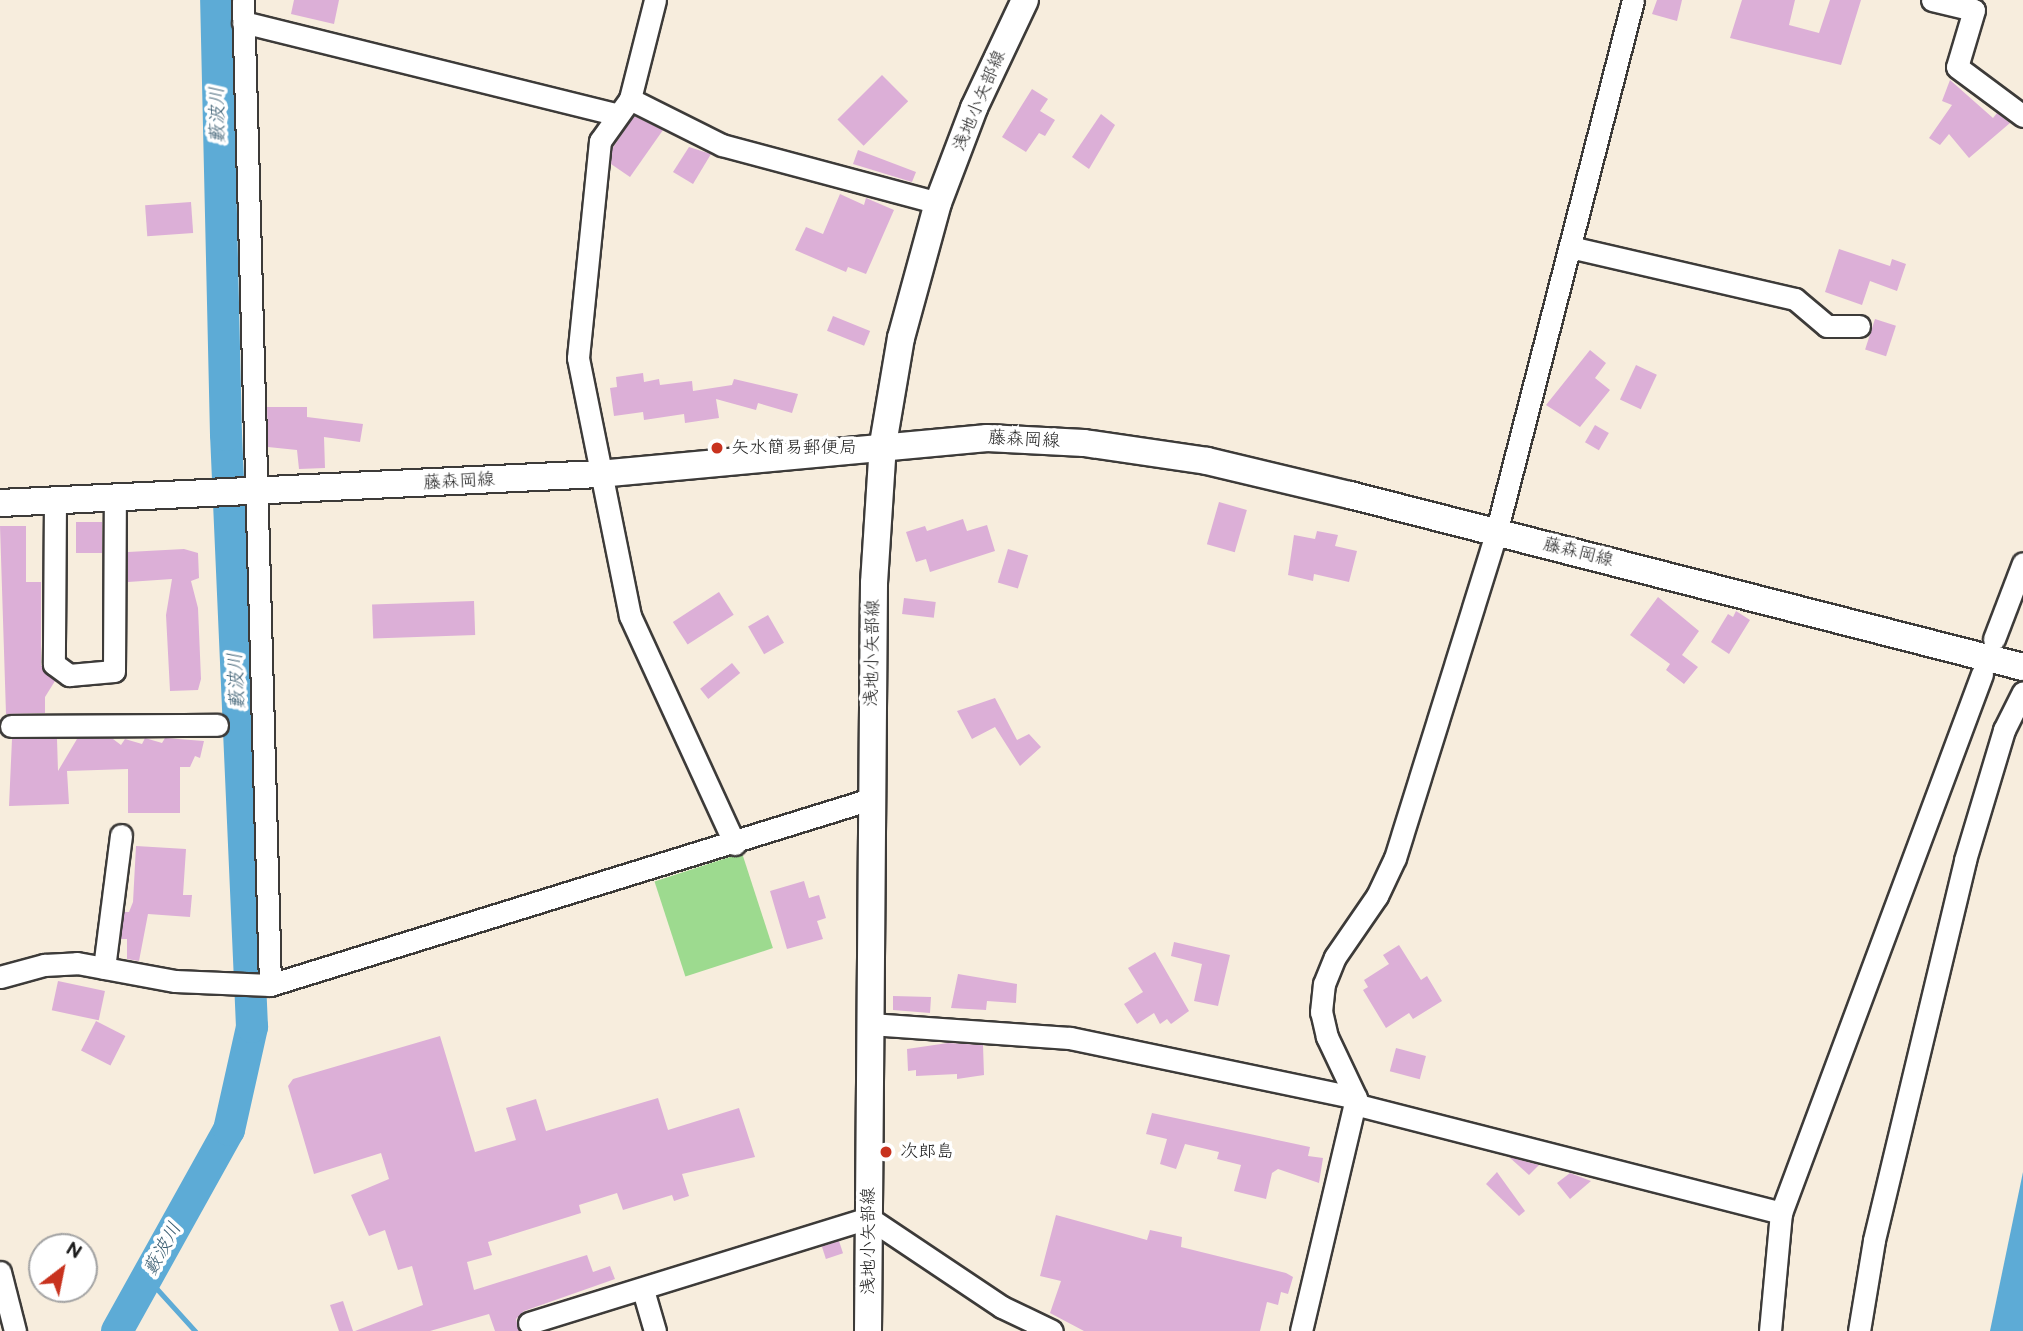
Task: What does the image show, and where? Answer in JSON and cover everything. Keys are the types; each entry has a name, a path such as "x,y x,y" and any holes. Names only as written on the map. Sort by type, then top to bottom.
{"main road":[{"name":"浅地小矢部線","path":"868,1331 874,583 883,444 901,338 938,203 974,108 1025,0"},
{"name":"藤森岡線","path":"0,503 257,494 599,474 883,444 987,438 1098,445 1207,461 2023,667"}],"street":[{"path":"243,0 270,985"},
{"path":"655,0 623,106 600,141 578,358 599,474 630,616 735,844"},
{"path":"1301,1331 1355,1101 1327,1037 1321,1012 1324,984 1335,957 1377,897 1395,858 1496,533 1633,0"},
{"path":"1932,0 1974,10 1957,67 2023,116"},
{"path":"243,22 623,106 722,145 938,203"},
{"path":"1570,247 1795,299 1827,326 1858,326"},
{"path":"55,501 54,664 69,675 114,671 115,499"},
{"path":"1994,639 2023,563"},
{"path":"1770,1331 1782,1213 1982,674"},
{"path":"1859,1331 1874,1240 1965,860 2004,730 2023,692"},
{"path":"11,726 217,724"},
{"path":"0,977 44,965 77,962 225,986 270,985 735,844 871,799"},
{"path":"104,968 121,835"},
{"path":"870,1024 1070,1038 1355,1101 1782,1213"},
{"path":"529,1323 643,1290 869,1218 1002,1307 1052,1331"},
{"path":"0,1272 15,1331"},
{"path":"643,1290 655,1331"}],"green space":[{"path":"742,853 773,948 685,977 655,881"}],"water":[{"path":"2023,1172 2023,1331 1990,1331"}],"building":[{"path":"294,0 339,0 334,24 291,14"},
{"path":"1657,0 1682,0 1677,21 1652,14"},
{"path":"1742,0 1795,0 1789,25 1819,33 1830,0 1861,0 1841,65 1730,38"},
{"path":"882,75 908,101 864,146 837,120"},
{"path":"1950,80 1993,118 1997,113 2010,123 1969,158 1949,134 1940,145 1929,138 1952,105 1942,101"},
{"path":"1032,89 1048,99 1040,111 1055,120 1045,136 1039,133 1026,152 1002,137"},
{"path":"1101,114 1115,125 1089,169 1072,157"},
{"path":"634,116 663,130 630,177 611,164 612,149"},
{"path":"689,147 711,154 693,184 673,172"},
{"path":"858,150 916,172 912,182 853,164"},
{"path":"840,194 864,205 866,198 894,210 866,274 848,267 846,272 795,250 806,227 823,234"},
{"path":"191,202 193,233 147,236 145,205"},
{"path":"1839,249 1890,266 1892,259 1906,264 1897,291 1870,281 1862,305 1825,292"},
{"path":"833,316 870,331 864,346 827,331"},
{"path":"1875,319 1896,326 1886,356 1865,349"},
{"path":"1590,350 1606,363 1595,378 1610,390 1580,427 1546,405"},
{"path":"1636,365 1657,375 1641,409 1620,399"},
{"path":"643,373 644,382 659,379 660,385 692,381 693,391 732,385 734,379 798,394 792,413 758,403 756,410 716,399 719,418 685,423 684,414 644,420 643,412 614,416 610,388 617,387 616,377"},
{"path":"267,407 307,407 307,417 363,424 360,442 324,437 325,468 299,469 297,450 268,447"},
{"path":"1595,425 1609,433 1599,450 1585,442"},
{"path":"1219,502 1247,510 1235,552 1207,544"},
{"path":"963,519 967,531 987,525 995,551 930,572 926,559 916,562 906,532 925,526 927,531"},
{"path":"76,522 102,522 102,553 76,553"},
{"path":"0,526 26,526 26,582 41,582 41,665 55,681 45,697 45,713 6,714"},
{"path":"1317,531 1338,535 1335,546 1357,551 1349,582 1314,574 1313,581 1288,575 1294,535 1315,539"},
{"path":"184,549 198,553 199,578 191,581 198,608 201,679 198,690 170,691 166,615 172,579 128,582 128,552"},
{"path":"1008,549 1028,555 1018,589 998,582"},
{"path":"719,592 734,615 688,645 673,622"},
{"path":"1658,597 1699,631 1682,655 1698,667 1684,684 1666,670 1670,664 1630,635"},
{"path":"904,598 936,602 934,618 902,614"},
{"path":"474,601 475,635 373,639 372,605"},
{"path":"1736,611 1750,620 1729,654 1711,642 1728,614 1733,617"},
{"path":"768,615 784,643 764,654 748,626"},
{"path":"732,663 740,673 708,699 700,689"},
{"path":"995,698 1017,740 1029,734 1041,747 1020,766 995,727 972,739 957,711"},
{"path":"145,738 162,743 165,738 204,741 200,758 195,756 190,767 180,767 180,813 128,813 128,769 67,771 69,804 9,806 12,739 57,739 58,771 77,739 113,739 121,745 125,739 142,744"},
{"path":"136,846 186,849 183,895 192,895 190,917 148,914 139,961 127,959 127,939 121,939 124,912 129,912 133,902"},
{"path":"804,881 809,898 819,895 826,918 817,921 823,939 787,949 770,891"},
{"path":"1174,942 1230,955 1218,1006 1194,1001 1202,964 1171,956"},
{"path":"1399,945 1421,980 1427,976 1442,1001 1413,1019 1409,1013 1386,1028 1363,990 1368,987 1364,980 1389,964 1383,955"},
{"path":"1155,952 1189,1011 1171,1024 1167,1019 1160,1024 1154,1013 1137,1024 1124,1004 1143,992 1128,968"},
{"path":"958,974 1017,984 1016,1003 987,1001 986,1010 951,1008"},
{"path":"58,981 105,991 99,1020 52,1010"},
{"path":"893,996 931,997 930,1013 893,1010"},
{"path":"96,1021 125,1036 110,1065 81,1050"},
{"path":"440,1036 475,1152 516,1140 506,1108 536,1099 546,1131 658,1098 668,1130 739,1108 755,1157 682,1174 689,1196 674,1201 672,1195 623,1210 617,1193 579,1205 581,1213 488,1242 492,1255 467,1262 474,1290 587,1255 593,1272 610,1266 615,1279 524,1311 516,1319 519,1331 495,1331 489,1314 430,1331 355,1331 423,1305 412,1266 398,1270 385,1230 369,1236 351,1195 389,1179 381,1153 314,1174 288,1086 293,1079"},
{"path":"948,1043 983,1045 984,1075 957,1079 957,1074 916,1076 916,1070 908,1071 907,1049"},
{"path":"1396,1048 1426,1056 1420,1079 1390,1071"},
{"path":"1152,1113 1310,1147 1308,1156 1323,1158 1319,1183 1278,1169 1272,1173 1266,1199 1234,1191 1241,1165 1217,1159 1219,1152 1185,1144 1176,1169 1160,1164 1167,1139 1146,1134"},
{"path":"1509,1157 1539,1165 1529,1175"},
{"path":"1497,1172 1525,1211 1519,1216 1486,1184"},
{"path":"1570,1173 1591,1181 1570,1199 1557,1183"},
{"path":"1056,1215 1147,1240 1150,1230 1182,1237 1181,1247 1286,1273 1293,1277 1288,1294 1281,1292 1278,1305 1267,1302 1260,1331 1084,1331 1050,1313 1061,1281 1040,1276"},
{"path":"839,1241 843,1253 826,1259 822,1247"},
{"path":"343,1301 353,1331 339,1331 330,1305"}],"waterway":[{"name":"藪波川","path":"117,1331 229,1130 252,1027 226,435 216,0"},
{"path":"147,1278 195,1331"}],"place":[{"name":"矢水簡易郵便局","path":"717,448"},
{"name":"次郎島","path":"886,1152"}]}
